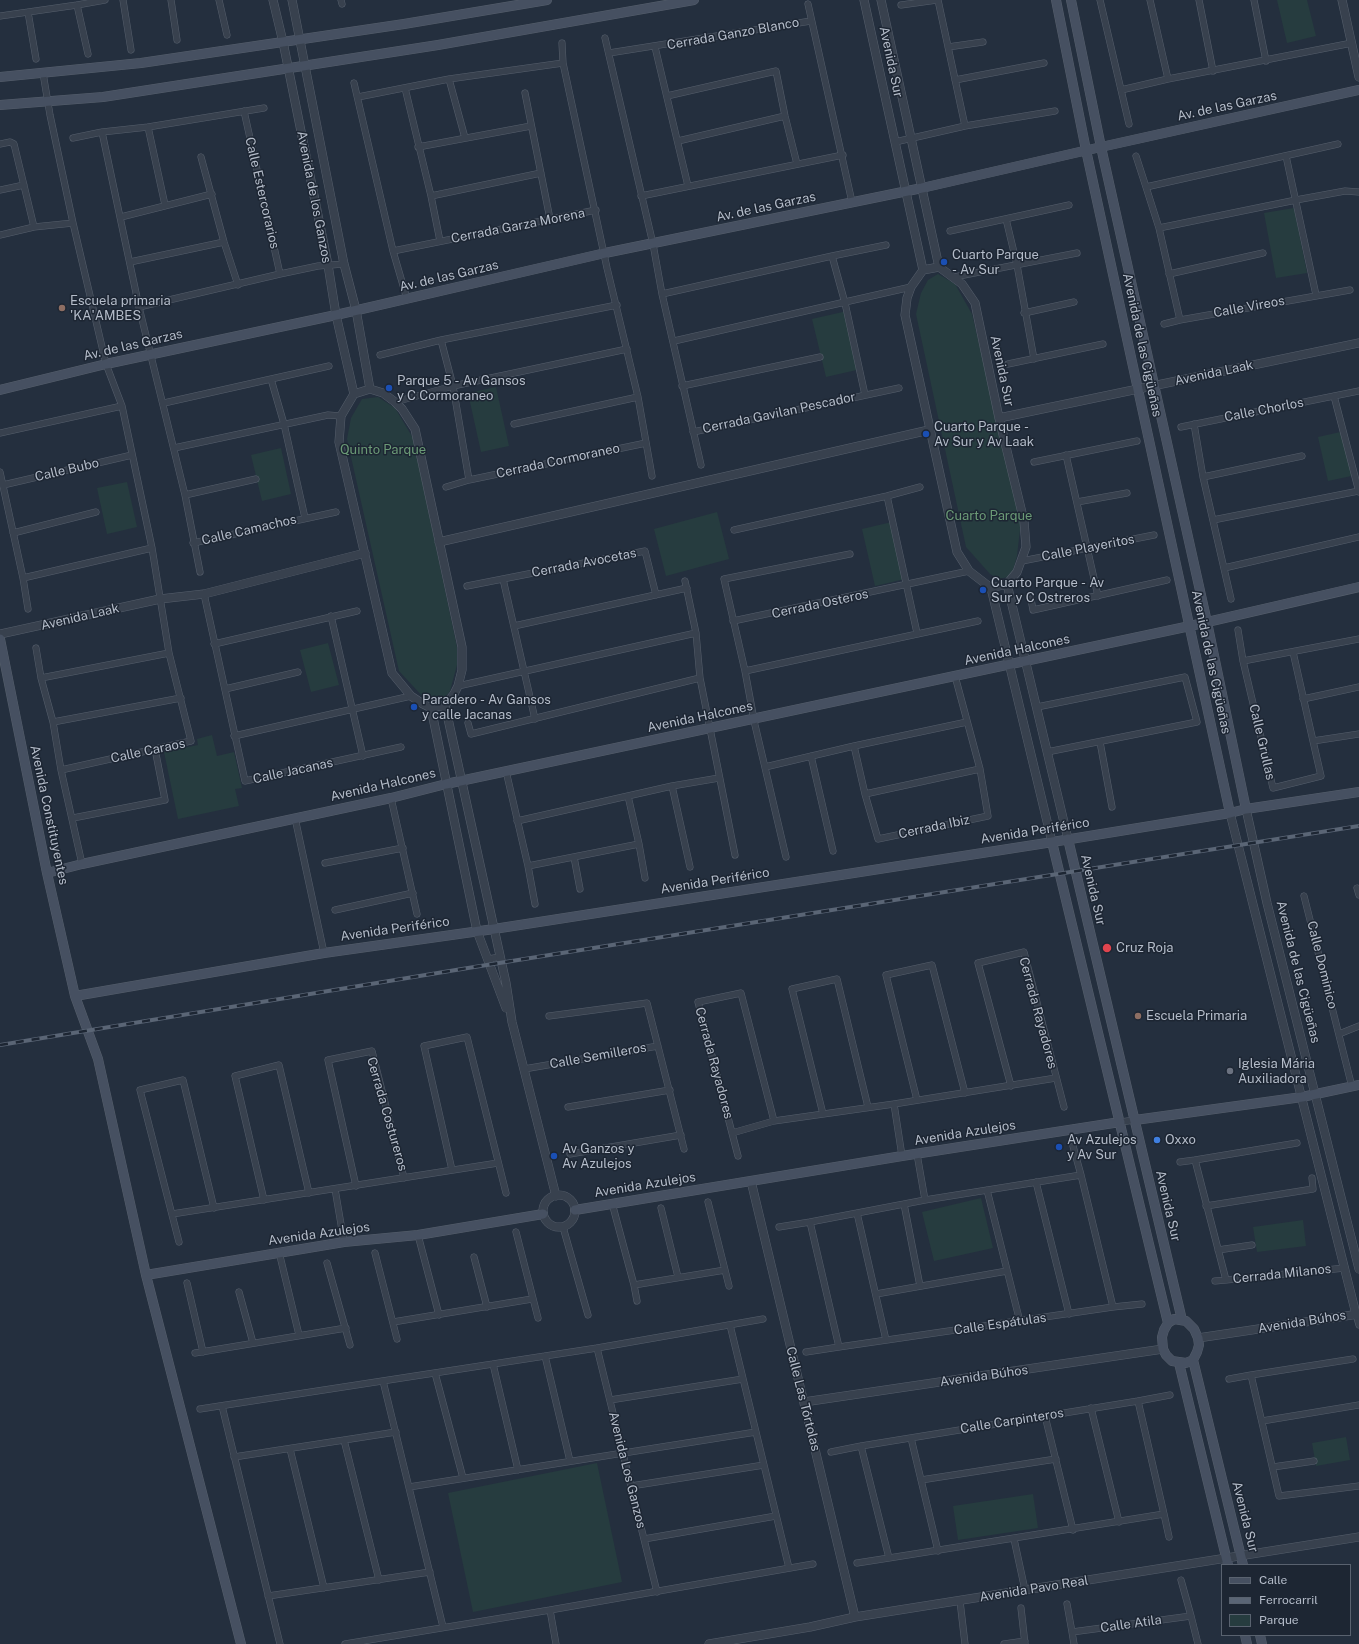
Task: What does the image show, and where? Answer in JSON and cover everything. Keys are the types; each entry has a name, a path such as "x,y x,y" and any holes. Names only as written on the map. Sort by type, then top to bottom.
{"main road":[{"path":"0,77 142,63 404,24 547,0"},
{"path":"0,105 48,100 103,97 306,66 694,0"},
{"name":"Avenida de las Cigüeñas","path":"1056,0 1086,150 1230,813"},
{"name":"Avenida de las Cigüeñas","path":"1071,0 1101,147 1207,622 1246,809"},
{"name":"Av. de las Garzas","path":"1086,150 1359,90"},
{"path":"922,188 1086,150"},
{"name":"Av. de las Garzas","path":"0,390 106,364 336,315 405,294 604,250 653,244 922,188"},
{"name":"Avenida Halcones","path":"47,873 82,860 391,798 446,784 710,728 755,722 956,681 1026,660 1190,626 1359,587"},
{"name":"Avenida Constituyentes","path":"0,638 47,873 75,996 98,1059 146,1275 240,1644"},
{"name":"Avenida Periférico","path":"75,996 324,953 494,929 1068,840 1246,809 1359,792"},
{"name":"Avenida Sur","path":"1068,840 1182,1320"},
{"name":"Avenida Sur","path":"1052,842 1168,1323"},
{"path":"1075,935 1090,932"},
{"name":"Avenida Azulejos","path":"1134,1120 1316,1095 1356,1086"},
{"name":"Avenida Azulejos","path":"575,1210 1120,1122"},
{"name":"Avenida Azulejos","path":"146,1275 344,1242 418,1234 543,1214"},
{"path":"1174,1319 1182,1320 1191,1325 1198,1338 1199,1345 1193,1360 1186,1363 1172,1361 1163,1349 1162,1337 1168,1323 1174,1319"},
{"name":"Avenida Sur","path":"1193,1360 1244,1564"},
{"path":"1179,1363 1227,1562"}],"street":[{"path":"0,16 77,6 105,0"},
{"path":"123,0 131,50"},
{"path":"171,0 177,40"},
{"path":"219,0 227,35"},
{"name":"Avenida de los Ganzos","path":"273,0 283,42 328,265 336,315 354,394"},
{"name":"Avenida de los Ganzos","path":"292,0 344,264 356,310 370,389"},
{"name":"Avenida Sur","path":"864,0 923,270"},
{"name":"Avenida Sur","path":"881,0 914,137 922,188 939,267 962,284 975,303 999,418 1024,521 1026,547 1017,572 1007,584 1068,840"},
{"path":"901,5 938,0 965,126"},
{"path":"1100,0 1129,124"},
{"path":"1150,0 1168,79"},
{"path":"1200,0 1213,71"},
{"path":"1254,0 1266,61"},
{"path":"1342,0 1359,77"},
{"name":"Cerrada Ganzo Blanco","path":"808,4 843,155 852,202"},
{"path":"77,6 88,54"},
{"path":"28,12 36,59"},
{"name":"Cerrada Ganzo Blanco","path":"609,53 655,47 811,21"},
{"path":"605,38 653,244"},
{"path":"948,47 983,42"},
{"path":"1121,90 1168,79 1352,43"},
{"name":"Cerrada Garza Morena","path":"562,44 563,63 604,250"},
{"name":"Cerrada Ganzo Blanco","path":"655,47 688,186"},
{"path":"358,97 450,79 563,63"},
{"path":"955,80 1044,63"},
{"path":"667,96 776,71 785,116 798,164"},
{"path":"43,73 50,115 73,223 106,364 122,406 152,548 160,599"},
{"path":"450,79 465,138"},
{"path":"354,83 392,251 405,294"},
{"name":"Cerrada Garza Morena","path":"405,88 431,196 440,241"},
{"path":"525,93 550,219"},
{"path":"72,138 102,132 148,127 264,108"},
{"name":"Calle Estercorarios","path":"244,111 280,274"},
{"path":"895,142 965,126 1055,112"},
{"path":"678,141 785,116"},
{"path":"418,147 531,126"},
{"path":"148,127 165,205"},
{"path":"102,132 148,343 164,403 185,495 193,543 200,572"},
{"path":"0,144 10,142 14,144 34,227"},
{"path":"1146,188 1338,144"},
{"path":"641,196 843,155"},
{"path":"1136,156 1159,228 1180,320"},
{"path":"1286,156 1316,296"},
{"path":"201,157 224,242 238,285"},
{"path":"431,196 541,173"},
{"path":"0,190 24,185"},
{"path":"1159,228 1296,200 1346,191 1359,192"},
{"path":"121,217 212,194"},
{"path":"950,231 1069,204"},
{"name":"Cerrada Garza Morena","path":"392,251 596,210"},
{"path":"1006,219 1017,265 1024,313 1034,359"},
{"path":"0,235 34,227 73,223"},
{"path":"130,262 224,242"},
{"name":"Cerrada Gavilan Pescador","path":"653,244 662,294 701,465"},
{"path":"662,294 832,256 886,246"},
{"path":"604,250 638,397 652,476"},
{"path":"954,277 1077,253"},
{"path":"1169,274 1263,253"},
{"name":"Cerrada Gavilan Pescador","path":"832,256 845,303 865,395"},
{"path":"140,307 280,274 328,265 344,264"},
{"path":"939,267 923,270 911,287 907,298 905,315 929,430 957,552 969,571 991,588 1007,584"},
{"path":"674,342 892,293 911,287"},
{"name":"Calle Vireos","path":"1164,324 1350,290"},
{"path":"1024,313 1074,302"},
{"path":"380,356 441,340 617,305"},
{"path":"441,340 452,386 469,480"},
{"name":"Avenida Laak","path":"999,418 1359,342"},
{"path":"1008,364 1103,344"},
{"path":"395,402 452,386 627,349"},
{"path":"682,386 820,357"},
{"path":"164,403 329,366"},
{"name":"Calle Camachos","path":"271,379 284,424 305,518"},
{"name":"Cerrada Gavilan Pescador","path":"693,432 899,388"},
{"path":"370,389 383,393 395,402 402,409 415,429 462,647 462,670 458,686 454,694 445,705 431,708 411,696 392,673 339,442 340,416 354,394 370,389"},
{"name":"Calle Chorlos","path":"1181,427 1359,391"},
{"path":"1213,520 1359,492 1334,396"},
{"path":"514,424 638,397"},
{"path":"0,433 122,406"},
{"path":"174,448 328,415 340,416"},
{"path":"1194,424 1203,477 1231,599"},
{"path":"439,542 929,430"},
{"path":"1034,462 1137,442"},
{"name":"Cerrada Cormoraneo","path":"446,487 469,480 646,443"},
{"name":"Calle Bubo","path":"3,485 132,455"},
{"path":"1066,455 1098,596"},
{"path":"1203,477 1302,456"},
{"path":"0,472 23,578 28,609"},
{"path":"185,495 256,479"},
{"path":"734,530 887,496 920,487"},
{"path":"1076,502 1127,493"},
{"path":"887,496 917,633"},
{"path":"13,533 96,512"},
{"name":"Calle Camachos","path":"193,543 336,512"},
{"name":"Calle Playeritos","path":"1022,561 1154,536"},
{"path":"1224,568 1359,537"},
{"path":"23,578 152,548"},
{"name":"Cerrada Avocetas","path":"467,586 645,551 656,594"},
{"name":"Avenida Laak","path":"0,634 160,599 204,594 365,553"},
{"path":"786,857 724,579 850,554"},
{"name":"Cerrada Osteros","path":"733,621 907,586 969,571"},
{"path":"503,579 535,719"},
{"path":"1031,599 1034,610 1167,580"},
{"path":"685,581 696,633 700,678 735,855"},
{"path":"514,626 686,588"},
{"name":"Avenida Sur","path":"991,588 1052,842"},
{"name":"Calle Jacanas","path":"204,594 245,781 401,747"},
{"name":"Calle Caraos","path":"61,770 192,741 169,653 160,599"},
{"path":"214,644 357,611"},
{"path":"331,616 363,756"},
{"path":"745,671 978,621"},
{"name":"Calle Grullas","path":"1238,630 1273,788 1321,776 1312,742 1293,652"},
{"path":"458,686 696,633"},
{"path":"1244,662 1359,639"},
{"path":"36,648 41,678 53,722 61,770 82,860"},
{"path":"41,678 169,653"},
{"path":"225,689 298,672"},
{"path":"1037,707 1185,677 1197,722 1047,752"},
{"path":"468,723 471,734 700,678"},
{"name":"Cerrada Ibiz","path":"854,746 865,794 878,839 988,816 980,769 956,681"},
{"path":"1303,699 1359,687"},
{"path":"234,736 411,696"},
{"path":"53,722 182,698"},
{"path":"445,705 506,982 512,1022 556,1196"},
{"path":"431,708 477,931 512,1022"},
{"path":"765,766 967,722"},
{"path":"1312,742 1359,734"},
{"path":"1100,742 1112,807"},
{"path":"72,818 165,800 155,749"},
{"path":"811,756 833,851"},
{"path":"865,794 980,769"},
{"path":"506,772 528,866 535,904"},
{"path":"517,821 672,786 719,778"},
{"path":"672,786 690,867"},
{"path":"628,796 645,878"},
{"path":"391,798 417,914"},
{"name":"Avenida de las Cigüeñas","path":"1246,809 1267,903 1359,1269"},
{"name":"Avenida de las Cigüeñas","path":"1230,813 1345,1268 1358,1314 1359,1325"},
{"path":"295,818 324,953"},
{"path":"528,866 639,844"},
{"path":"325,863 403,848"},
{"path":"574,857 580,889"},
{"path":"1357,888 1359,895"},
{"path":"335,910 413,893"},
{"name":"Calle Dominico","path":"1304,896 1339,1034 1356,1086"},
{"name":"Cerrada Rayadores","path":"1011,1086 978,963 1024,952 1064,1107"},
{"path":"488,959 500,957"},
{"path":"917,1100 886,975 932,965 965,1093"},
{"path":"823,1114 792,989 837,979 868,1108"},
{"path":"497,984 506,982"},
{"name":"Cerrada Rayadores","path":"738,1156 698,1002 741,993 774,1121"},
{"path":"549,1016 647,1003 658,1046"},
{"path":"1339,1034 1359,1026"},
{"path":"452,1170 424,1046 467,1037 506,1193"},
{"name":"Calle Semilleros","path":"524,1070 658,1046 684,1149"},
{"name":"Cerrada Costureros","path":"356,1186 328,1060 372,1051 404,1178"},
{"path":"264,1200 235,1076 279,1065 310,1193"},
{"name":"Cerrada Rayadores","path":"732,1132 774,1121 868,1108 1056,1078"},
{"path":"179,1242 140,1090 182,1080 214,1208"},
{"path":"568,1107 670,1090"},
{"path":"894,1104 902,1156"},
{"name":"Avenida Azulejos","path":"1120,1122 1134,1120"},
{"path":"570,1154 681,1135"},
{"path":"1180,1162 1297,1143"},
{"path":"1073,1146 1113,1308"},
{"path":"917,1154 925,1200"},
{"name":"Cerrada Milanos","path":"1195,1160 1226,1280 1345,1268"},
{"name":"Cerrada Costureros","path":"172,1214 498,1163"},
{"path":"779,1227 925,1200 1081,1175"},
{"path":"1206,1206 1313,1189 1312,1178"},
{"name":"Calle Las Tórtolas","path":"751,1181 855,1617"},
{"path":"1036,1182 1069,1314"},
{"path":"335,1189 344,1242"},
{"path":"987,1190 1020,1322"},
{"path":"560,1195 568,1198 575,1210 573,1218 563,1226 553,1226 545,1219 543,1214 547,1200 560,1195"},
{"path":"708,1202 729,1286"},
{"path":"612,1203 637,1301"},
{"path":"904,1204 920,1286"},
{"path":"661,1208 678,1277"},
{"path":"857,1213 886,1340"},
{"path":"810,1222 839,1347"},
{"path":"563,1226 588,1315"},
{"path":"516,1232 538,1318"},
{"path":"418,1234 439,1316"},
{"path":"1218,1250 1252,1245"},
{"path":"279,1252 299,1335"},
{"path":"375,1253 397,1339"},
{"path":"474,1257 487,1307"},
{"path":"327,1263 350,1345"},
{"path":"634,1285 725,1270"},
{"path":"876,1294 1007,1271"},
{"path":"1214,1282 1226,1280"},
{"path":"187,1283 203,1352"},
{"path":"240,1292 253,1343"},
{"path":"393,1322 439,1316 532,1299"},
{"name":"Calle Espátulas","path":"806,1352 1142,1304"},
{"name":"Avenida Búhos","path":"1198,1338 1358,1314"},
{"path":"200,1410 598,1348 763,1319"},
{"path":"730,1325 789,1568"},
{"path":"195,1353 346,1328"},
{"name":"Avenida Los Ganzos","path":"598,1348 657,1592"},
{"name":"Avenida Búhos","path":"804,1402 1163,1349"},
{"path":"545,1356 570,1461"},
{"path":"1229,1379 1353,1359"},
{"path":"492,1364 518,1470"},
{"path":"435,1373 463,1478"},
{"path":"1251,1375 1280,1496 1359,1486"},
{"path":"610,1400 743,1379"},
{"path":"383,1381 443,1628"},
{"name":"Calle Carpinteros","path":"831,1452 1170,1395"},
{"path":"1138,1401 1169,1537"},
{"path":"1262,1421 1359,1405"},
{"path":"222,1406 280,1644"},
{"path":"1091,1408 1119,1522"},
{"path":"1045,1416 1073,1530"},
{"path":"234,1457 396,1432"},
{"path":"409,1487 756,1432"},
{"path":"911,1438 938,1551"},
{"path":"344,1440 379,1580"},
{"path":"861,1446 889,1558"},
{"path":"290,1449 324,1588"},
{"path":"921,1480 1056,1459"},
{"path":"1273,1467 1314,1461"},
{"path":"631,1486 764,1465"},
{"path":"857,1564 1164,1514"},
{"path":"644,1539 776,1516"},
{"name":"Avenida Pavo Real","path":"709,1644 810,1627 855,1617 1025,1590 1227,1562 1241,1555 1359,1537"},
{"path":"1014,1539 1025,1590"},
{"path":"345,1644 657,1592 813,1564"},
{"path":"268,1596 430,1572"},
{"path":"1181,1580 1198,1644"},
{"path":"960,1601 965,1644"},
{"path":"1067,1604 1074,1644"},
{"path":"1004,1644 1025,1642 1021,1608"},
{"path":"550,1610 556,1644"},
{"name":"Calle Atila","path":"1072,1632 1191,1616"}],"green space":[{"path":"1277,0 1307,0 1316,36 1287,43"},
{"path":"1294,208 1307,273 1276,278 1264,213"},
{"name":"Cuarto Parque","path":"938,274 955,284 972,314 1021,521 1017,556 1013,570 1008,577 999,579 990,574 966,547 916,314 921,293 928,280"},
{"path":"847,311 861,369 826,377 812,319"},
{"path":"496,387 509,446 481,452 468,393"},
{"name":"Quinto Parque","path":"378,397 395,408 413,438 457,647 457,665 450,691 445,697 434,702 425,699 399,671 347,439 351,418 362,399"},
{"path":"1345,431 1356,475 1328,481 1318,437"},
{"path":"281,448 291,494 262,501 251,455"},
{"path":"127,482 137,527 107,534 97,488"},
{"path":"717,512 729,559 666,576 654,529"},
{"path":"892,522 905,579 875,586 862,529"},
{"path":"328,643 339,685 311,692 300,650"},
{"path":"212,735 217,756 234,752 242,788 235,789 239,806 178,819 164,752 198,745 197,739"},
{"path":"981,1198 993,1248 934,1261 922,1212"},
{"path":"1303,1220 1306,1246 1257,1252 1253,1227"},
{"path":"1346,1437 1350,1460 1316,1466 1312,1443"},
{"path":"597,1463 622,1582 473,1612 448,1493"},
{"path":"1033,1494 1038,1528 958,1540 953,1506"}],"railway":[{"path":"0,1045 468,968 1359,826"}],"place":[{"name":"Cuarto Parque - Av Sur","path":"944,262"},
{"name":"Escuela primaria 'KA'AMBES","path":"62,308"},
{"name":"Parque 5 - Av Gansos y C Cormoraneo","path":"389,388"},
{"name":"Cuarto Parque - Av Sur y Av Laak","path":"926,434"},
{"name":"Cuarto Parque - Av Sur y C Ostreros","path":"983,590"},
{"name":"Paradero - Av Gansos y calle Jacanas","path":"414,707"},
{"name":"Cruz Roja","path":"1107,948"},
{"name":"Escuela Primaria","path":"1138,1016"},
{"name":"Iglesia Mária Auxiliadora","path":"1230,1071"},
{"name":"Oxxo","path":"1157,1140"},
{"name":"Av Azulejos y Av Sur","path":"1059,1147"},
{"name":"Av Ganzos y Av Azulejos","path":"554,1156"}]}
